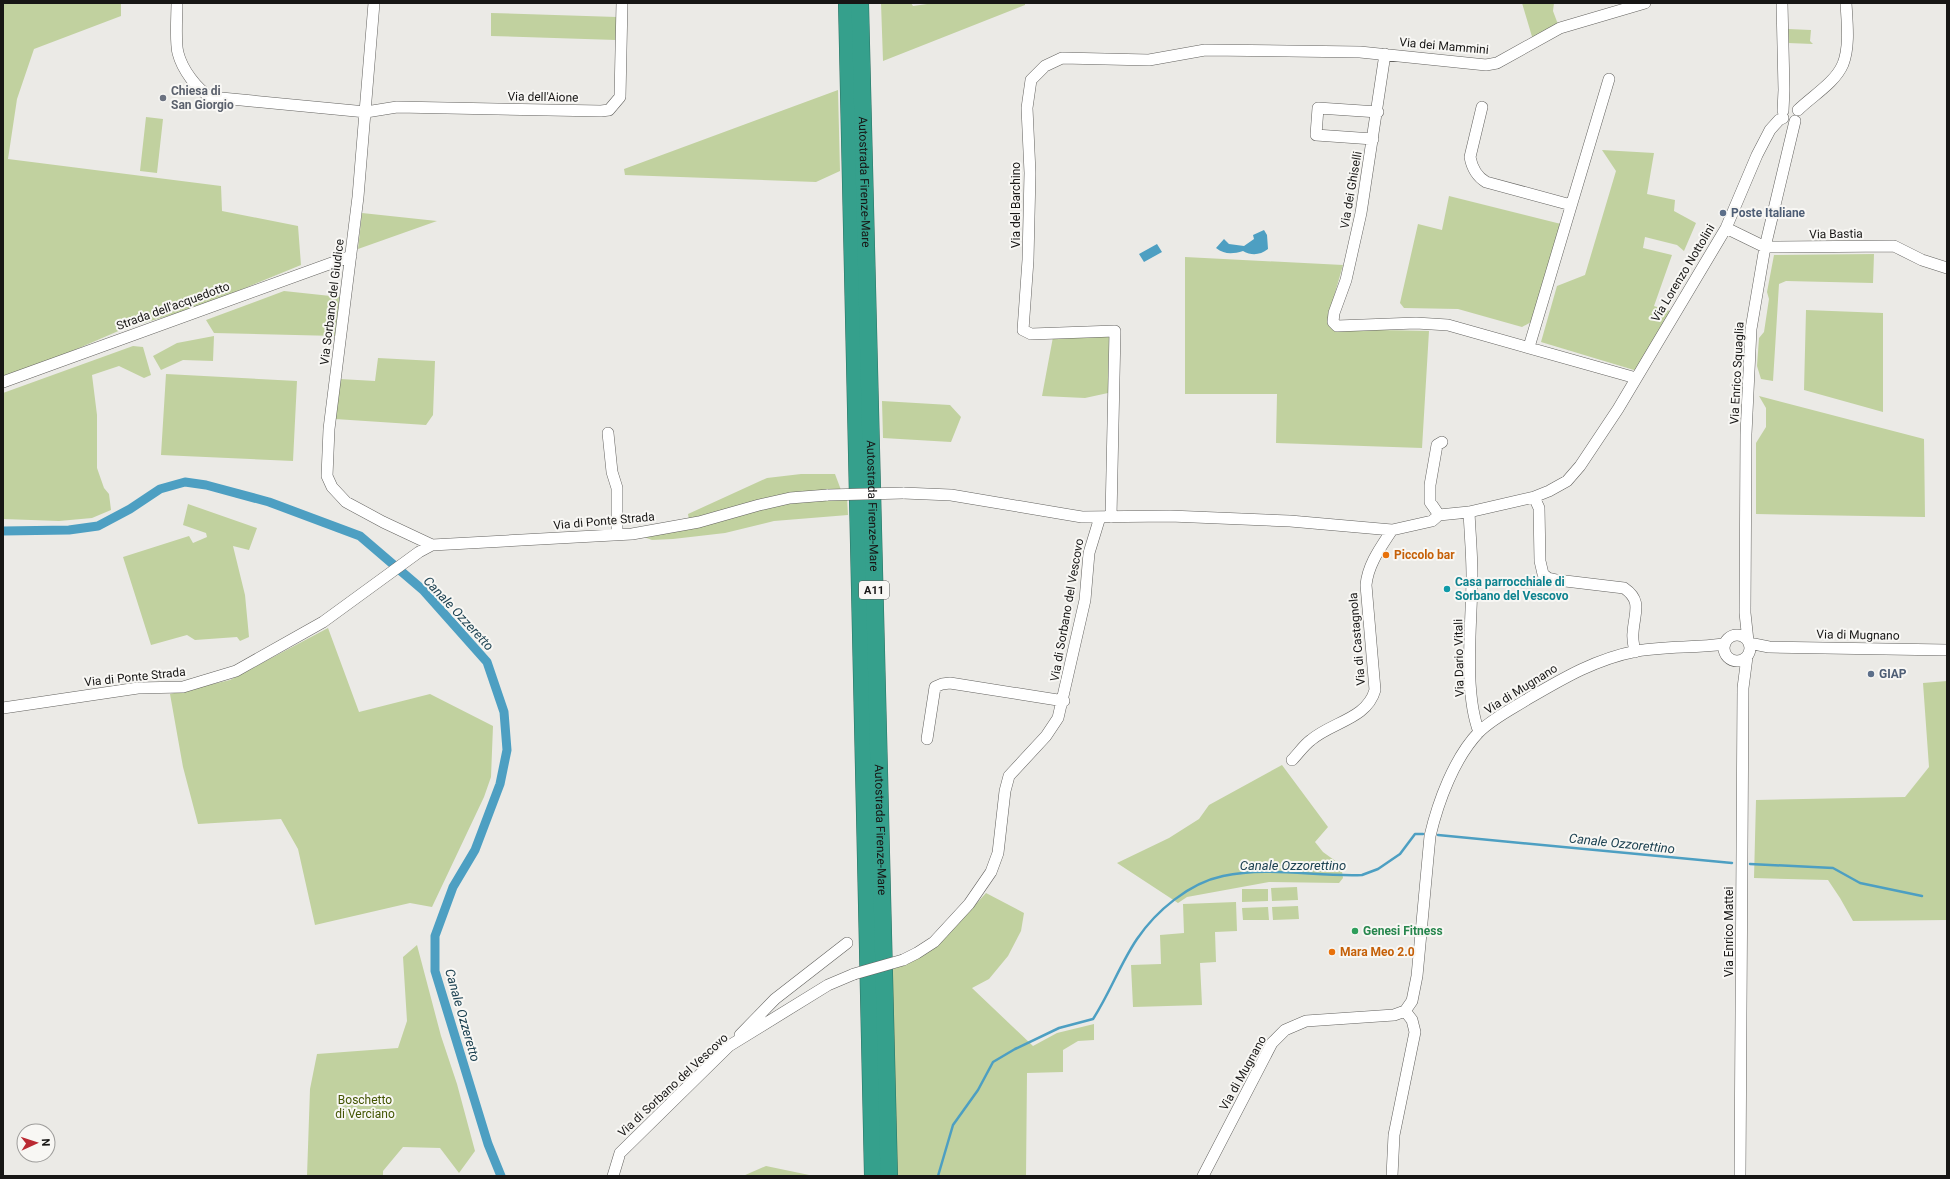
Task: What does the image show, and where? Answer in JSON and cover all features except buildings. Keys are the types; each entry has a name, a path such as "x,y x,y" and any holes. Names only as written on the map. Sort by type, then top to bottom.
{"highway":[{"name":"Autostrada Firenze-Mare","path":"847,3 873,1176"},
{"name":"Autostrada Firenze-Mare","path":"860,3 889,1176"}],"street":[{"path":"177,3 178,53 192,79 202,92 211,97 366,112"},
{"name":"Via Sorbano del Giudice","path":"374,3 366,112 351,256 330,429 327,476 332,487 346,502 383,522 432,545"},
{"name":"Via dell'Aione","path":"366,112 397,107 593,111 609,110 620,97 622,3"},
{"name":"Via dei Mammini","path":"1300,50 1386,54 1474,64 1497,63 1560,28 1643,3"},
{"name":"Via Enrico Squaglia","path":"1747,656 1750,649 1745,613 1748,364 1751,329 1765,247 1789,138 1790,114 1784,90 1782,3"},
{"name":"Via Lorenzo Nottolini","path":"1469,512 1534,497 1549,491 1567,481 1588,456 1726,228 1757,155 1770,130 1779,120 1790,114 1834,78 1843,64 1846,45 1846,3"},
{"name":"Via del Barchino","path":"1106,517 1115,331 1031,334 1023,330 1028,260 1030,173 1028,108 1030,80 1044,66 1062,58 1149,60 1205,50 1300,50"},
{"name":"Via dei Ghiselli","path":"1386,54 1361,213 1349,265 1340,298 1334,313 1333,322 1337,326 1416,323 1448,325 1529,347"},
{"path":"1609,79 1529,347 1636,378"},
{"path":"1482,107 1470,157 1472,165 1479,178 1486,182 1571,205"},
{"path":"1373,139 1316,135 1318,108 1378,112"},
{"name":"Via Bastia","path":"1726,228 1765,247 1894,246 1922,260 1947,268"},
{"name":"Strada dell'acquedotto","path":"3,382 351,256"},
{"path":"608,433 612,472 617,488 617,533"},
{"path":"1438,515 1430,502 1430,485 1437,445 1442,442"},
{"name":"Via di Ponte Strada","path":"3,708 138,688 183,687 236,671 322,622 407,561 432,545 576,538 617,533 632,534 699,522 790,498 828,495 904,493 951,495 1082,517 1106,517"},
{"path":"1534,497 1539,508 1540,561 1544,574 1548,578 1557,580 1624,588 1632,593 1636,604 1633,634 1635,652"},
{"path":"1106,517 1170,516 1290,521 1392,530 1432,521 1438,515 1469,512"},
{"name":"Via Dario Vitali","path":"1469,512 1472,574 1470,654 1473,717 1479,732"},
{"name":"Via di Sorbano del Vescovo","path":"613,1176 620,1153 729,1046 828,985 854,974 903,960 917,954 934,942 969,904 991,872 998,853 1005,791 1009,776 1046,736 1058,718 1064,701 1085,600 1089,553 1106,517"},
{"name":"Via di Castagnola","path":"1292,760 1311,739 1362,711 1372,700 1375,690 1366,585 1370,569 1392,530"},
{"name":"Via Enrico Squaglia","path":"1727,649 1745,613"},
{"name":"Via di Mugnano","path":"1727,649 1741,636 1748,642 1769,648"},
{"name":"Via di Mugnano","path":"1203,1176 1272,1043 1285,1030 1306,1021 1394,1015 1405,1011 1412,1001 1417,976 1429,842 1435,814 1460,757 1479,732 1498,717 1575,671 1635,652 1702,647 1727,649 1740,661 1757,650 1769,648 1947,650"},
{"name":"Via Enrico Mattei","path":"1727,649 1738,672 1743,688"},
{"name":"Via Enrico Mattei","path":"1740,1176 1743,688 1747,656"},
{"path":"927,738 935,687 942,684 950,683 1064,701"},
{"path":"729,1046 776,999 846,943"},
{"path":"1392,1176 1394,1135 1415,1032 1412,1020 1405,1011"}],"green space":[{"path":"3,3 121,3 121,16 34,49 17,99 8,159 221,186 222,211 298,226 301,265 199,307 123,329 49,361 3,378"},
{"path":"881,3 911,3 913,6 934,3 1025,3 1025,5 883,61"},
{"path":"1522,3 1554,3 1553,11 1559,27 1533,40"},
{"path":"491,13 617,17 616,40 491,36"},
{"path":"1788,29 1811,30 1810,41 1813,44 1788,43"},
{"path":"838,90 840,171 816,182 625,175 624,169"},
{"path":"146,117 163,119 157,173 140,171"},
{"path":"1602,150 1654,153 1647,194 1675,200 1674,211 1696,223 1684,251 1677,245 1645,237 1643,248 1672,255 1654,306 1670,311 1639,367 1634,370 1541,342 1557,286 1585,275 1616,171"},
{"path":"1449,196 1561,224 1533,321 1522,327 1458,309 1404,308 1400,303 1418,224 1442,230"},
{"path":"362,213 437,221 358,249"},
{"path":"1874,254 1873,283 1786,281 1779,284 1773,381 1761,379 1757,366 1759,338 1764,332 1769,299 1767,292 1774,255"},
{"path":"1185,257 1343,265 1327,321 1332,329 1429,331 1422,448 1276,443 1277,394 1185,394"},
{"path":"284,291 340,297 336,336 214,333 206,320"},
{"path":"1806,310 1883,313 1883,412 1804,390"},
{"path":"214,336 213,361 183,360 161,370 153,356 177,343"},
{"path":"1109,336 1108,393 1085,398 1042,396 1053,337"},
{"path":"133,346 143,347 151,375 144,378 119,366 92,375 97,415 97,468 104,488 109,494 111,510 92,518 59,521 3,519 3,393"},
{"path":"378,358 435,361 433,415 426,425 335,419 340,379 375,381"},
{"path":"166,374 297,381 293,461 161,455"},
{"path":"1759,396 1924,439 1925,517 1756,514 1756,443 1766,427 1766,408"},
{"path":"882,401 950,405 961,417 951,442 883,438"},
{"path":"801,474 835,474 841,490 689,520 688,514 767,478"},
{"path":"847,498 848,515 774,521 725,533 673,539 652,540 644,537 781,501"},
{"path":"188,504 257,528 249,550 233,546 245,595 249,637 240,641 237,637 195,640 187,635 151,645 123,557 189,536 193,543 207,537 206,533 183,525"},
{"path":"328,628 359,712 430,694 493,726 491,777 484,797 432,907 410,903 315,925 298,849 281,819 198,824 183,767 170,694 230,680"},
{"path":"1947,681 1947,920 1853,921 1828,880 1754,878 1756,800 1905,797 1929,767 1923,683"},
{"path":"1282,765 1328,827 1315,842 1323,852 1341,865 1343,878 1339,883 1269,882 1187,897 1178,903 1117,863 1169,838 1199,819 1209,805"},
{"path":"1297,887 1298,900 1272,901 1271,888"},
{"path":"1242,889 1268,889 1268,901 1242,902"},
{"path":"986,893 1024,913 1021,931 1008,956 989,979 972,988 1033,1046 1057,1033 1094,1024 1094,1040 1078,1041 1063,1050 1063,1072 1027,1073 1026,1176 897,1176 891,970 923,956 946,937"},
{"path":"1236,902 1237,931 1215,932 1216,962 1200,963 1202,1005 1133,1007 1131,965 1161,964 1160,935 1184,933 1183,904"},
{"path":"1298,906 1299,919 1273,920 1272,907"},
{"path":"1268,907 1269,920 1243,920 1242,908"},
{"name":"Boschetto di Verciano","path":"417,945 441,1036 457,1084 475,1151 459,1173 440,1148 403,1147 383,1171 383,1176 307,1176 310,1089 317,1054 398,1048 407,1021 403,957"},
{"path":"766,1166 814,1176 743,1176"}],"water":[{"path":"1264,230 1267,235 1268,249 1262,253 1253,254 1243,251 1229,253 1223,252 1216,248 1224,239 1229,244 1244,246 1254,239 1253,235"},
{"path":"1157,244 1162,252 1144,262 1139,254"}],"waterway":[{"name":"Canale Ozzeretto","path":"3,531 69,530 98,526 130,509 160,489 185,482 206,485 269,502 360,536 423,590 487,662 504,712 507,750 500,784 475,850 453,887 435,936 435,971 488,1144 501,1176"},
{"name":"Canale Ozzorettino","path":"938,1176 953,1125 978,1090 993,1062 1015,1049 1059,1028 1093,1019 1105,999 1125,958 1137,939 1154,918 1174,900 1198,885 1210,880 1240,873 1275,872 1362,875 1378,869 1400,854 1415,834 1423,834"},
{"name":"Canale Ozzorettino","path":"1438,835 1732,863"},
{"name":"Canale Ozzorettino","path":"1750,864 1833,868 1860,883 1922,896"}],"place":[{"name":"Chiesa di San Giorgio","path":"163,98"},
{"name":"Poste Italiane","path":"1723,213"},
{"name":"Piccolo bar","path":"1386,555"},
{"name":"Casa parrocchiale di Sorbano del Vescovo","path":"1447,589"},
{"name":"GIAP","path":"1871,674"},
{"name":"Genesi Fitness","path":"1355,931"},
{"name":"Mara Meo 2.0","path":"1332,952"}]}
